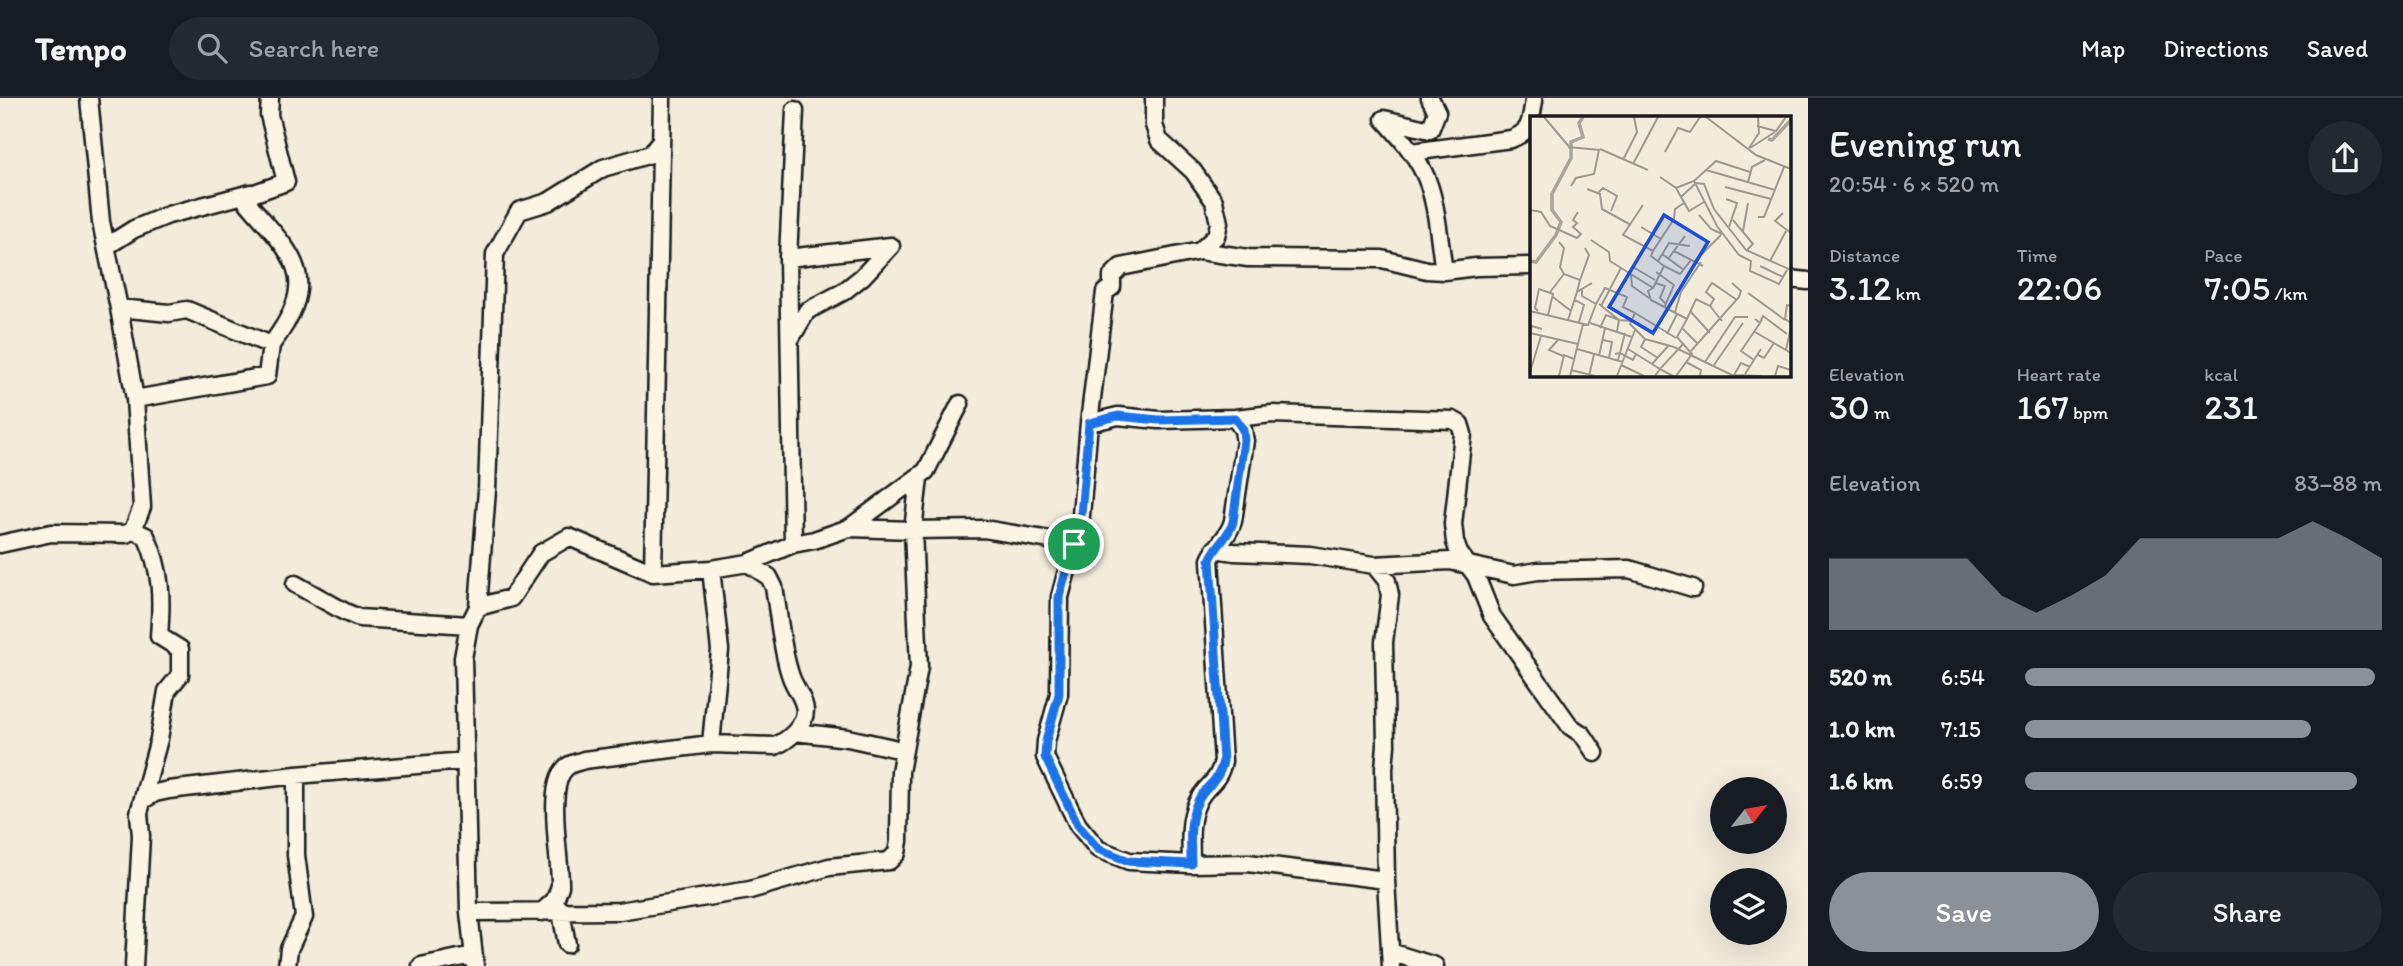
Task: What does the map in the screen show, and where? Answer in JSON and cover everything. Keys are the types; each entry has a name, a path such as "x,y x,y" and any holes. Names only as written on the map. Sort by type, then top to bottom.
{"street":[{"path":"0,544 51,533 126,534 133,530 142,507 135,399 96,180 89,98"},
{"path":"270,98 269,115 286,182"},
{"path":"653,573 662,98"},
{"path":"1154,98 1154,125 1159,141 1193,171 1214,201 1219,223 1216,236 1200,251"},
{"path":"1430,98 1437,112 1430,130 1384,119 1412,152 1425,173 1431,192 1444,271"},
{"path":"1531,116 1534,101"},
{"path":"793,544 788,258 795,110"},
{"path":"1412,152 1511,139 1524,134 1530,122"},
{"path":"421,966 474,961 469,912 463,658 469,625 478,607 487,489 495,254 519,211 548,202 603,168 651,154 661,141"},
{"path":"107,246 134,229 168,215 212,205 286,182"},
{"path":"135,399 267,376 271,345 289,321 299,281 294,262 243,197 286,182"},
{"path":"788,258 891,246 862,277 842,292 807,311 791,338"},
{"path":"1386,880 1248,863 1129,861 1098,849 1078,825 1045,757 1046,741 1059,694 1059,597 1074,544 1079,538 1089,423 1105,292 1112,288 1112,276 1121,267 1200,251 1248,258 1382,259 1427,270 1444,271 1476,267 1530,267"},
{"path":"1790,278 1808,281"},
{"path":"119,308 169,313 187,310 271,345"},
{"path":"478,607 511,598 541,553 569,537 653,573 712,569 748,563 793,544 849,528 926,471 960,404"},
{"path":"1089,423 1118,416 1159,420 1272,414 1453,420 1460,424 1463,434 1454,533 1459,552 1476,576 1492,616 1570,726 1583,735 1595,753"},
{"path":"1191,864 1191,821 1203,792 1220,774 1223,761 1210,560 1215,549 1231,531 1233,522 1244,440 1243,430 1235,418"},
{"path":"469,912 542,912 558,906 619,911 750,890 829,867 890,861 897,853 900,772 920,652 913,530 919,478"},
{"path":"849,528 984,529 1074,544"},
{"path":"133,530 146,536 155,556 162,596 159,636 180,649 180,675 167,691 159,739 139,813 141,848 134,966"},
{"path":"1215,549 1310,555 1374,565 1450,561 1514,575 1538,571 1629,569 1693,588"},
{"path":"567,944 558,906 560,869 555,792 559,777 566,766 583,760 710,744 775,746 785,742 795,732 805,713 804,703 789,673 774,587 769,577 748,563"},
{"path":"1374,565 1387,581 1390,596 1383,676 1386,880 1391,959 1435,966"},
{"path":"710,744 720,650 712,569"},
{"path":"295,584 359,618 469,625"},
{"path":"795,732 848,738 893,748"},
{"path":"143,800 155,793 169,790 296,775 465,761"},
{"path":"287,966 289,949 304,917 296,855 296,775"}],"route":[{"path":"1118,416 1159,420 1235,418 1243,430 1244,440 1233,522 1231,531 1215,549 1210,560 1223,761 1220,774 1197,802 1191,821 1191,864 1129,861 1110,856 1098,849 1078,825 1045,757 1046,741 1059,694 1059,597 1074,544 1079,538 1089,423 1118,416"}]}
